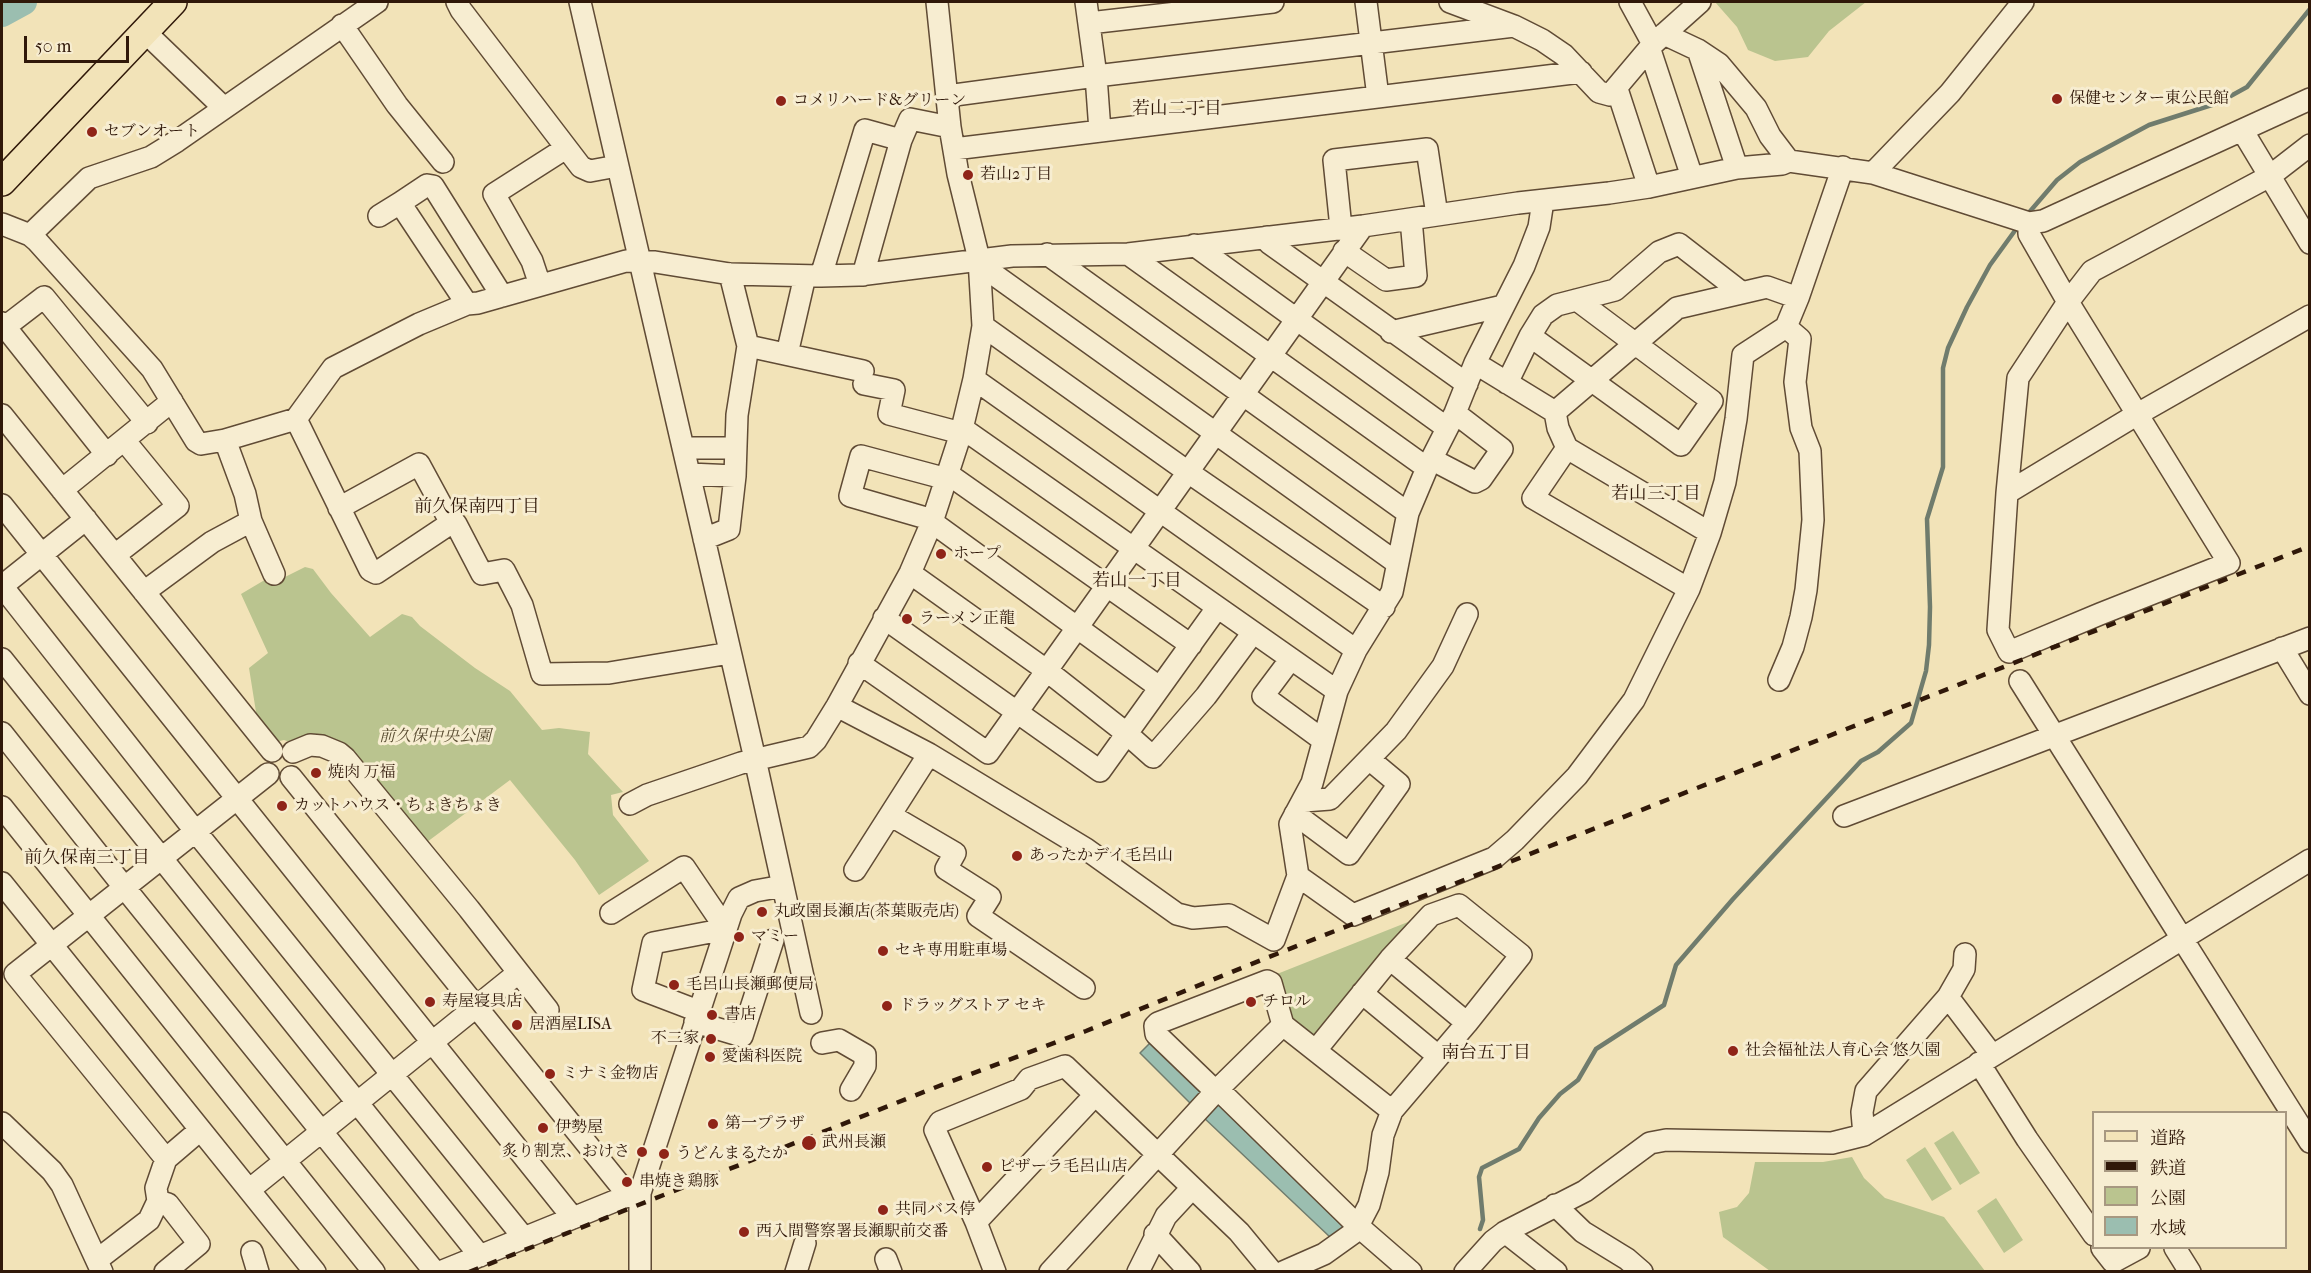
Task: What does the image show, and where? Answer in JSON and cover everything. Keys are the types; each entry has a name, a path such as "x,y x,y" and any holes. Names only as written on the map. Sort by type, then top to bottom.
{"main road":[{"path":"2,182 173,2"}],"street":[{"path":"30,236 89,178 151,157 377,2"},
{"path":"457,2 460,10 581,167 590,171 617,166"},
{"path":"580,2 755,759 811,1013"},
{"path":"630,804 646,795 755,759 801,750 816,740 837,706 909,573 932,521 961,430 974,379 983,326 980,259 958,174 950,127 936,2"},
{"path":"1086,2 1096,75 1100,131"},
{"path":"1089,22 1273,2"},
{"path":"1366,2 1378,98"},
{"path":"1450,2 1514,26 1542,40 1564,55 1599,92 1610,95 1656,43 1700,2"},
{"path":"1630,2 1656,43 1692,177"},
{"path":"1873,173 1950,93 2023,2"},
{"path":"342,25 397,105 443,162"},
{"path":"947,96 1096,75 1514,26"},
{"path":"144,31 224,108"},
{"path":"1656,43 1698,50 1719,64 1756,108 1770,136 1789,160"},
{"path":"1698,50 1737,168"},
{"path":"954,149 1581,72"},
{"path":"1617,89 1649,187"},
{"path":"2,224 30,236 152,369 196,441 201,444 225,440 296,419 333,368 419,324 467,304 619,262 639,261 730,274 813,276 863,275 980,259 1047,254 1128,254 1363,226 1649,187 1737,168 1782,164 1789,160 1873,173 2029,223 2043,221 2310,99"},
{"path":"863,275 901,140 910,120 950,127"},
{"path":"787,354 865,130 901,140"},
{"path":"2242,130 2310,243"},
{"path":"2029,223 2029,234 2068,302 2229,564 2009,652 1998,630 2007,493 2018,378 2068,302 2092,271 2270,176 2310,145"},
{"path":"540,285 532,261 494,194 566,148"},
{"path":"1341,228 1334,160 1427,149 1437,215"},
{"path":"1298,876 1353,915 1494,858 1515,840 1577,776 1634,700 1689,589 1710,534 1725,482 1743,356 1786,327 1843,167"},
{"path":"379,216 427,185 433,186 502,296"},
{"path":"837,706 929,754 1086,849 1177,914 1193,918 1229,915 1274,940 1298,876 1290,824 1312,783 1337,692 1356,650 1392,592 1408,513 1475,363 1524,266 1539,227 1543,201"},
{"path":"400,203 467,304"},
{"path":"1344,251 1386,280 1416,276 1411,219"},
{"path":"859,663 988,753 1363,226"},
{"path":"1267,237 1269,243 1467,384"},
{"path":"1507,383 1530,336 1544,315 1557,305 1616,291 1659,252 1679,244 1741,292"},
{"path":"1128,254 1270,356 1429,464 1475,482 1481,480 1502,449 1451,420 1297,318 1194,245"},
{"path":"1047,254 1408,513"},
{"path":"980,259 989,271 1397,563"},
{"path":"704,539 729,529 735,476 737,415 748,346 730,274"},
{"path":"1555,412 1677,308 1767,287 1798,298"},
{"path":"106,455 3,325 44,297 147,423"},
{"path":"1530,336 1681,445 1712,402 1578,300"},
{"path":"1391,332 1503,306"},
{"path":"2007,493 2136,415 2310,316"},
{"path":"983,326 1188,472 1384,607"},
{"path":"1779,680 1801,617 1813,520 1810,451 1801,428 1795,382 1800,339 1786,327"},
{"path":"748,346 787,354 864,377 894,390 889,414 961,430 1337,692"},
{"path":"1475,363 1555,412 1558,428 1567,448 1710,534"},
{"path":"974,379 1356,650"},
{"path":"62,490 172,401"},
{"path":"2,415 272,751"},
{"path":"296,419 370,570 376,573 451,523"},
{"path":"115,555 178,506 124,440"},
{"path":"225,440 245,494 251,521 274,574"},
{"path":"683,448 735,448"},
{"path":"1567,448 1533,498 1689,589"},
{"path":"1160,687 932,521 850,496 861,456 947,476 1191,645"},
{"path":"339,508 419,465 451,523 456,524 482,574 504,570 522,605 542,674 609,673 730,652"},
{"path":"689,474 735,476"},
{"path":"2,505 573,1218"},
{"path":"86,519 2,586 524,1238"},
{"path":"144,592 212,542 251,521"},
{"path":"909,573 1046,670 1126,732 1153,757 1206,696 1252,634"},
{"path":"884,618 1100,771 1217,608"},
{"path":"1299,807 1330,799 1396,731 1418,704 1443,666 1467,614"},
{"path":"1844,816 2310,638"},
{"path":"2282,648 2310,694"},
{"path":"2,659 480,1256"},
{"path":"1290,660 1263,696 1323,740"},
{"path":"2020,681 2310,1142"},
{"path":"2,733 435,1272"},
{"path":"293,752 310,746 322,746 345,758 469,909 548,1010"},
{"path":"284,747 293,752 298,763 291,777 281,781 268,774 266,761 272,751 284,747"},
{"path":"855,870 929,754"},
{"path":"1299,807 1349,854 1399,784 1369,759"},
{"path":"166,1159 15,974 268,774"},
{"path":"291,777 624,1190 636,1193"},
{"path":"2,807 374,1272"},
{"path":"890,814 955,853 946,869 990,897 978,916 1084,988"},
{"path":"1465,1272 1492,1241 1555,1204 1585,1191 1650,1143 1666,1140 1832,1143 1864,1135 2310,860"},
{"path":"611,914 684,867 726,929"},
{"path":"2,883 315,1272"},
{"path":"640,1272 636,1193 726,929 739,897 755,891 783,886"},
{"path":"1283,1272 1324,1254 1352,1234 1369,1205 1378,1172 1383,1135 1392,1111 1521,955 1459,905 1431,915 1390,958 1316,1050"},
{"path":"726,929 653,943 643,990 747,1042 773,939"},
{"path":"1864,1135 1862,1112 1866,1091 1948,997 1964,969 1965,954"},
{"path":"1390,958 1467,1023"},
{"path":"249,1190 518,973"},
{"path":"1392,1111 1283,1024 1271,983 1267,981 1158,1023 1154,1030 1358,1226 1411,1272"},
{"path":"1362,993 1438,1056"},
{"path":"1948,997 1986,1059 2027,1139 2092,1232"},
{"path":"1062,1267 1157,1154 1283,1024"},
{"path":"822,1043 839,1040 865,1055 865,1066 851,1090"},
{"path":"995,1272 976,1222 935,1130 940,1122 1021,1089 1029,1079 1065,1066 1239,1232 1272,1272"},
{"path":"976,1222 1095,1095"},
{"path":"2,1123 52,1171 62,1185 99,1266 148,1220 158,1201 156,1188 166,1159 200,1131"},
{"path":"1138,1272 1166,1216 1192,1188"},
{"path":"440,1272 636,1193"},
{"path":"158,1201 168,1204 199,1244 165,1272"},
{"path":"1555,1204 1584,1232 1628,1267"},
{"path":"1505,1232 1548,1269"},
{"path":"1155,1234 1190,1272"},
{"path":"796,1272 805,1244"},
{"path":"2103,1249 2113,1262 2137,1249"},
{"path":"2176,1249 2190,1272"}],"green space":[{"path":"1715,2 1866,2 1829,31 1808,57 1775,61 1748,50 1737,27"},
{"name":"前久保中央公園","path":"305,567 313,569 370,637 402,614 412,617 420,626 475,668 510,691 542,730 559,728 590,732 588,754 623,792 611,795 613,815 649,861 599,895 575,860 510,780 423,845 343,750 296,744 284,740 271,743 251,717 256,712 249,668 268,653 241,594 268,578 281,579"},
{"path":"1413,920 1314,1041 1286,1018 1275,976 1277,974"},
{"path":"1953,1131 1980,1173 1960,1185 1934,1143"},
{"path":"1925,1147 1952,1189 1932,1201 1906,1160"},
{"path":"1852,1157 1864,1178 1885,1198 1944,1217 1985,1271 1770,1271 1723,1237 1719,1212 1737,1207 1749,1193 1755,1162 1823,1162"},
{"path":"1996,1198 2023,1240 2004,1253 1977,1211"}],"water":[{"path":"1155,1038 1207,1090 1192,1105 1140,1053"},
{"path":"1214,1104 1219,1105 1346,1225 1345,1230 1331,1238 1202,1116"}],"waterway":[{"path":"2,14 24,2"},
{"path":"2026,216 2057,180 2080,162 2149,125 2218,103 2247,87 2310,9"},
{"path":"1480,1229 1483,1220 1479,1177 1482,1168 1519,1149 1539,1118 1560,1094 1578,1080 1596,1049 1664,1005 1676,965 1733,899 1861,761 1878,752 1911,723 1926,671 1929,645 1927,519 1943,467 1943,368 1948,348 1967,307 1990,265 2019,225"}],"railway":[{"path":"469,1272 939,1086 1086,1031 2310,546"}],"place":[{"name":"保健センター東公民館","path":"2057,99"},
{"name":"コメリハード&グリーン","path":"781,101"},
{"name":"セブンオート","path":"92,132"},
{"name":"若山2丁目","path":"968,175"},
{"name":"ホープ","path":"941,554"},
{"name":"ラーメン正龍","path":"907,619"},
{"name":"焼肉 万福","path":"316,773"},
{"name":"カットハウス・ちょきちょき","path":"282,806"},
{"name":"あったかデイ毛呂山","path":"1017,856"},
{"name":"丸政園長瀬店(茶葉販売店)","path":"762,912"},
{"name":"マミー","path":"739,937"},
{"name":"セキ専用駐車場","path":"883,951"},
{"name":"毛呂山長瀬郵便局","path":"674,985"},
{"name":"寿屋寝具店","path":"430,1002"},
{"name":"チロル","path":"1251,1002"},
{"name":"ドラッグストア セキ","path":"887,1006"},
{"name":"書店","path":"712,1015"},
{"name":"居酒屋LISA","path":"517,1025"},
{"name":"不二家","path":"711,1039"},
{"name":"社会福祉法人育心会 悠久園","path":"1733,1051"},
{"name":"愛歯科医院","path":"710,1057"},
{"name":"ミナミ金物店","path":"550,1074"},
{"name":"第一プラザ","path":"713,1124"},
{"name":"伊勢屋","path":"543,1128"},
{"name":"武州長瀬","path":"809,1143"},
{"name":"炙り割烹、おけさ","path":"642,1152"},
{"name":"うどんまるたか","path":"664,1154"},
{"name":"ピザーラ毛呂山店","path":"987,1167"},
{"name":"串焼き鶏豚","path":"627,1182"},
{"name":"共同バス停","path":"883,1210"},
{"name":"西入間警察署長瀬駅前交番","path":"744,1232"}],"district":[{"name":"若山二丁目","path":"1177,110"},
{"name":"若山三丁目","path":"1656,495"},
{"name":"前久保南四丁目","path":"477,508"},
{"name":"若山一丁目","path":"1137,582"},
{"name":"前久保南三丁目","path":"87,859"},
{"name":"南台五丁目","path":"1486,1054"}]}
